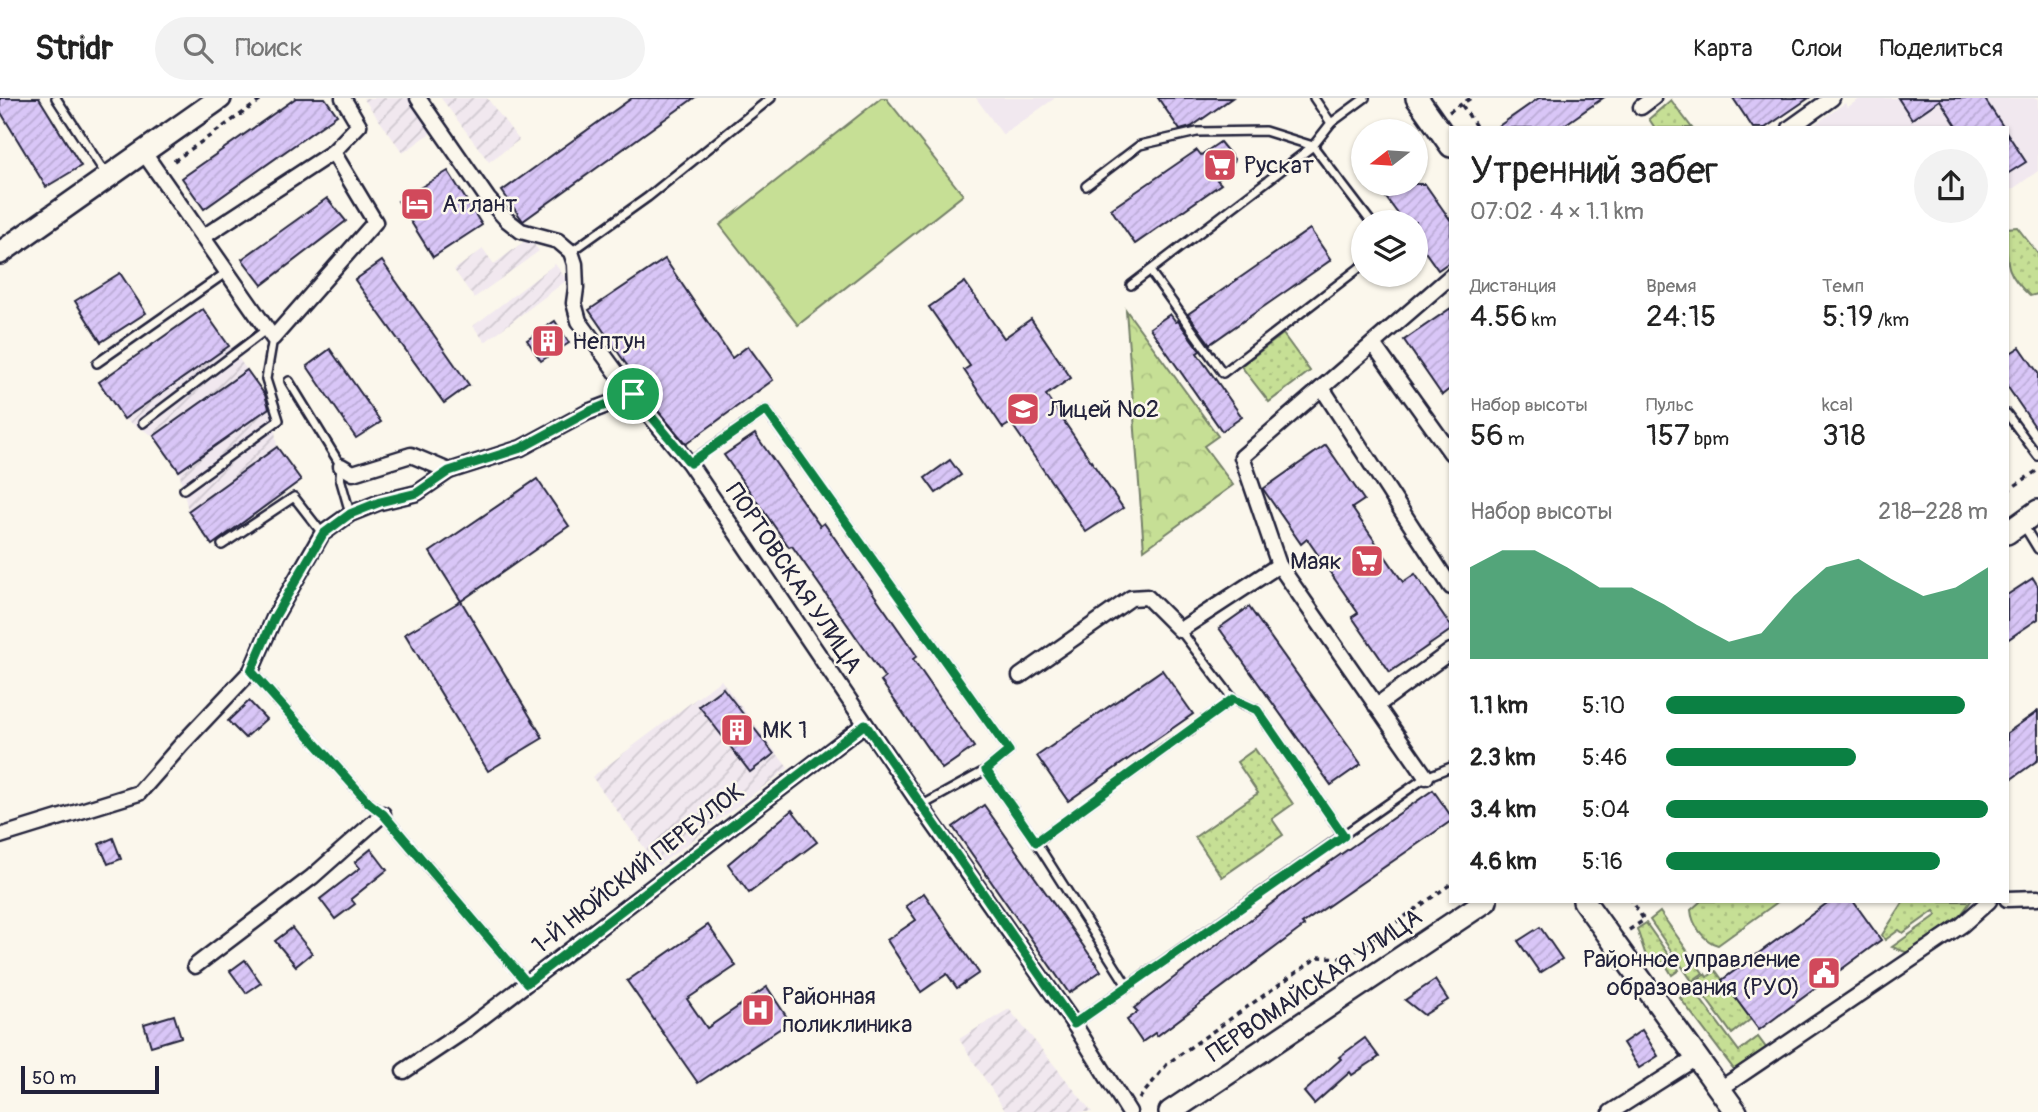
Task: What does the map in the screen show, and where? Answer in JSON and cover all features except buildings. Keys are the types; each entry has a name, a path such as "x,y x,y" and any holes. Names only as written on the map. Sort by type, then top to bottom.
{"main road":[{"path":"0,253 220,98"},
{"path":"1423,100 1449,143"},
{"name":"ПЕРВОМАЙСКАЯ УЛИЦА","path":"1184,1108 1483,903"},
{"path":"1585,903 1736,1112"}],"street":[{"path":"203,237 332,152 359,125 342,98"},
{"path":"418,98 488,199 507,220 521,231 558,241 571,252"},
{"path":"1793,126 1832,98"},
{"path":"144,153 270,334 375,222 332,152"},
{"name":"ПОРТОВСКАЯ УЛИЦА","path":"571,252 575,264 574,303 579,321 633,394 690,463 921,806 1074,1024 1129,1112"},
{"path":"1426,777 1279,565 1242,457 1449,278"},
{"path":"1373,344 1449,450"},
{"path":"1322,388 1449,584"},
{"path":"0,836 139,793 251,671 274,618 323,534 350,514 380,502 417,493 449,471 521,448 588,412 633,394"},
{"path":"341,466 353,473 411,455 449,471"},
{"path":"1020,676 1130,597 1147,597 1180,630 1279,565"},
{"path":"1376,706 1449,652"},
{"name":"1-Й НЮЙСКИЙ ПЕРЕУЛОК","path":"404,1071 467,1030 865,724"},
{"path":"195,966 312,877 383,814"},
{"path":"2009,899 2038,898"},
{"path":"1720,1089 1962,925 1987,903"},
{"path":"1611,1112 1696,1058"}],"lane":[{"path":"56,98 108,178"},
{"path":"571,252 648,197 771,98"},
{"path":"1314,98 1331,124"},
{"path":"1131,285 1313,146 1331,124 1365,98"},
{"path":"1086,186 1140,145 1197,132 1265,131 1313,146 1362,210"},
{"path":"1150,271 1223,373 1351,274"},
{"path":"97,363 227,272"},
{"path":"143,424 270,334"},
{"path":"184,489 279,420 266,379 270,334"},
{"path":"289,381 341,466 340,478 350,514"},
{"path":"690,463 766,410 1009,751 986,770 921,806"},
{"path":"2009,417 2038,456"},
{"path":"222,545 293,497 323,534"},
{"path":"2017,526 2038,550"},
{"path":"1180,630 1233,699 1257,710 1344,836"},
{"path":"251,671 369,803 383,814 527,983"},
{"path":"1036,842 1233,699"},
{"path":"1074,1024 1426,777 1449,768"},
{"path":"986,770 1036,842 1128,986"}],"path":[{"path":"174,161 264,98"},
{"path":"1462,105 1476,126"},
{"path":"2009,490 2038,470"},
{"path":"1129,1112 1168,1063 1318,957 1346,958 1449,885"}],"shaded area":[{"path":"363,98 409,98 432,132 403,153"},
{"path":"441,98 487,98 519,140 489,162"},
{"path":"976,98 1055,98 1003,135"},
{"path":"1861,98 2038,98 2038,171 2009,192 2009,126 1813,126 1845,103 1848,107"},
{"path":"529,238 539,251 474,298 454,270 483,249 494,264"},
{"path":"555,264 567,280 485,342 473,326"},
{"path":"203,309 272,405 277,447 301,480 212,545 188,511 179,471 154,436 124,419 99,382"},
{"path":"721,680 788,768 658,866 592,777"},
{"path":"1009,1009 1092,1112 1006,1112 959,1039"}],"green space":[{"path":"881,98 886,98 963,195 798,325 720,225"},
{"path":"1671,100 1690,126 1654,126 1649,119"},
{"path":"2017,227 2038,254 2038,294 2030,296 2011,272 2009,228"},
{"path":"1126,310 1218,436 1204,446 1233,485 1144,550"},
{"path":"1283,334 1310,371 1269,402 1241,366"},
{"path":"1255,749 1293,804 1272,819 1283,835 1222,877 1195,837 1258,793 1237,762"},
{"path":"1699,903 1776,903 1718,945 1700,932 1691,910"},
{"path":"1903,903 1970,903 1960,916 1908,953 1892,947 1937,915 1934,911 1903,933 1899,930 1885,940 1882,935"},
{"path":"1660,912 1703,973 1692,981 1650,920"},
{"path":"1646,923 1679,970 1672,975 1664,962 1655,968 1646,956 1637,929"},
{"path":"1716,971 1751,1019 1732,1034 1694,982 1705,974 1707,977"},
{"path":"1692,988 1739,1051 1758,1037 1767,1049 1736,1072 1680,998"}],"place":[{"name":"Рускат","path":"1220,165"},
{"name":"Атлант","path":"417,204"},
{"name":"Нептун","path":"548,341"},
{"name":"Лицей №2","path":"1023,409"},
{"name":"Маяк","path":"1367,561"},
{"name":"МК 1","path":"737,730"},
{"name":"Районное управление образования (РУО)","path":"1824,973"},
{"name":"Районная поликлиника","path":"758,1010"}],"route":[{"path":"633,394 690,463 766,410 1009,751 986,770 1036,842 1233,699 1257,710 1344,836 1074,1024 865,724 821,755 527,983 383,814 369,803 251,671 274,618 323,534 350,514 380,502 417,493 449,471 521,448 588,412 633,394"}]}
